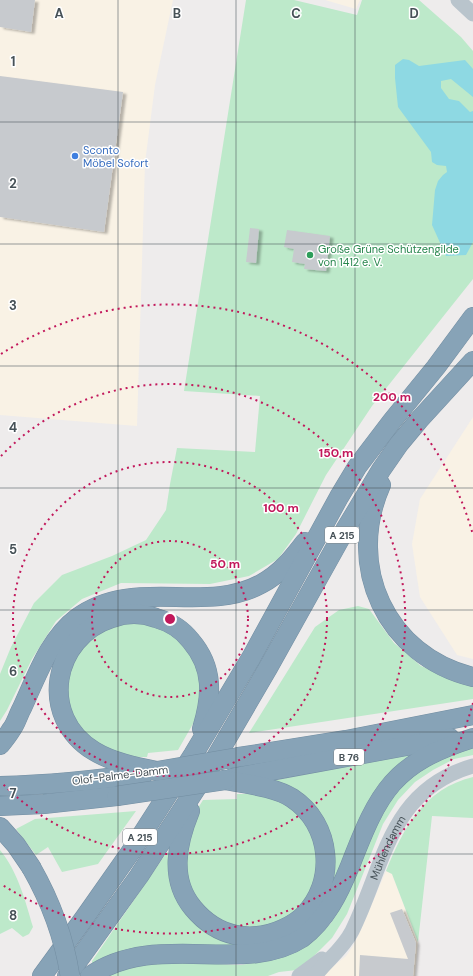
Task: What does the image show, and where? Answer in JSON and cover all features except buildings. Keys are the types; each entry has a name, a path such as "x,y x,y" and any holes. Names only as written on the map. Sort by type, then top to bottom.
{"highway":[{"name":"A 215","path":"42,976 132,850 193,756 254,652 357,467 436,367 473,317"},
{"path":"473,362 419,420 399,444 375,498 371,514 368,547 370,568 375,590 392,622 414,647 428,659 456,673 473,678"},
{"name":"A 215","path":"66,976 139,876 212,764 275,657 344,530 372,483 399,444"},
{"path":"0,744 12,729 45,659 66,628 76,619 91,609 107,602 139,596 210,597 251,589 272,577 292,559 340,497"},
{"path":"134,771 94,751 86,745 71,730 59,701 59,679 66,655 81,635 92,626 103,620 118,616 143,614 167,622 188,637 203,657 208,670 210,697 207,713 193,756"},
{"name":"Olof-Palme-Damm","path":"0,786 20,786 86,780 134,771 157,771 346,740 473,715"},
{"name":"B 76","path":"225,780 473,733"},
{"path":"90,976 107,966 136,957 168,955 230,957 246,956 278,950 301,939 323,918 336,898 374,809 392,782 412,765 425,757 449,746 473,738"},
{"path":"212,764 180,837 177,855 177,872 180,884 189,904 197,913 215,927 238,936 249,937 268,934 291,924 302,917 312,905 319,893 323,881 326,862 323,839 318,827 310,815 302,806 291,798 278,792 225,780"},
{"name":"Olof-Palme-Damm","path":"0,806 44,804 117,796 225,780"},
{"path":"3,830 31,867 46,895 58,923 70,976"}],"street":[{"path":"458,0 473,14"},
{"name":"Mühlendamm","path":"315,976 342,947 352,931 389,841 405,812 419,796 438,781 454,772 473,766"},
{"path":"325,976 333,957"},
{"name":"Mühlendamm","path":"299,976 322,959 333,957"}],"shaded area":[{"path":"0,0 173,0 155,85 145,163 137,426 0,415"},
{"path":"325,0 360,0 356,9"},
{"path":"473,417 473,659 457,655 420,597 412,544 420,499"},
{"path":"386,871 392,874 418,942 415,976 321,976 346,956 353,946"}],"green space":[{"path":"246,0 294,0 357,15 362,0 419,0 461,37 473,51 473,279 372,406 326,475 296,534 278,559 249,576 210,584 121,583 82,599 56,621 32,659 0,721 0,674 11,647 34,603 62,575 112,556 146,540 166,510 177,448 255,452 260,396 184,391"},
{"path":"358,606 369,609 394,643 421,666 473,685 473,699 249,733 315,627 339,610"},
{"path":"139,619 178,635 200,671 201,700 194,722 178,750 148,753 147,757 121,755 85,739 66,704 69,661 98,629"},
{"path":"473,747 473,755 454,759 433,770 415,782 398,800 383,824 347,914 332,938 310,960 297,970 279,972 268,976 105,976 132,966 172,962 241,965 271,960 317,937 331,923 339,909 368,838 398,786 437,759"},
{"path":"419,752 338,885 295,937 92,965 92,961 167,852 172,855 214,931 302,922 329,843 266,782"},
{"path":"473,777 473,818 432,816 418,942 392,874 386,871 400,839 418,812 429,800 441,791 456,783"},
{"path":"237,794 251,794 288,802 313,829 319,878 297,914 249,932 204,914 182,874 198,808 203,800 237,799"},
{"path":"136,811 98,864 62,872 48,847 36,855 16,829 35,819"},
{"path":"0,850 16,877 33,927 29,934 23,937 12,928 0,934"}],"water":[{"path":"403,59 409,60 419,66 465,60 473,69 473,97 451,79 441,81 441,88 449,99 459,101 470,112 473,111 473,242 466,255 446,256 432,225 435,190 438,181 447,172 446,166 437,165 432,162 431,152 398,107 395,65"}],"place":[{"name":"Sconto Möbel Sofort","path":"75,156"},
{"name":"Große Grüne Schützengilde von 1412 e. V.","path":"310,255"}]}
